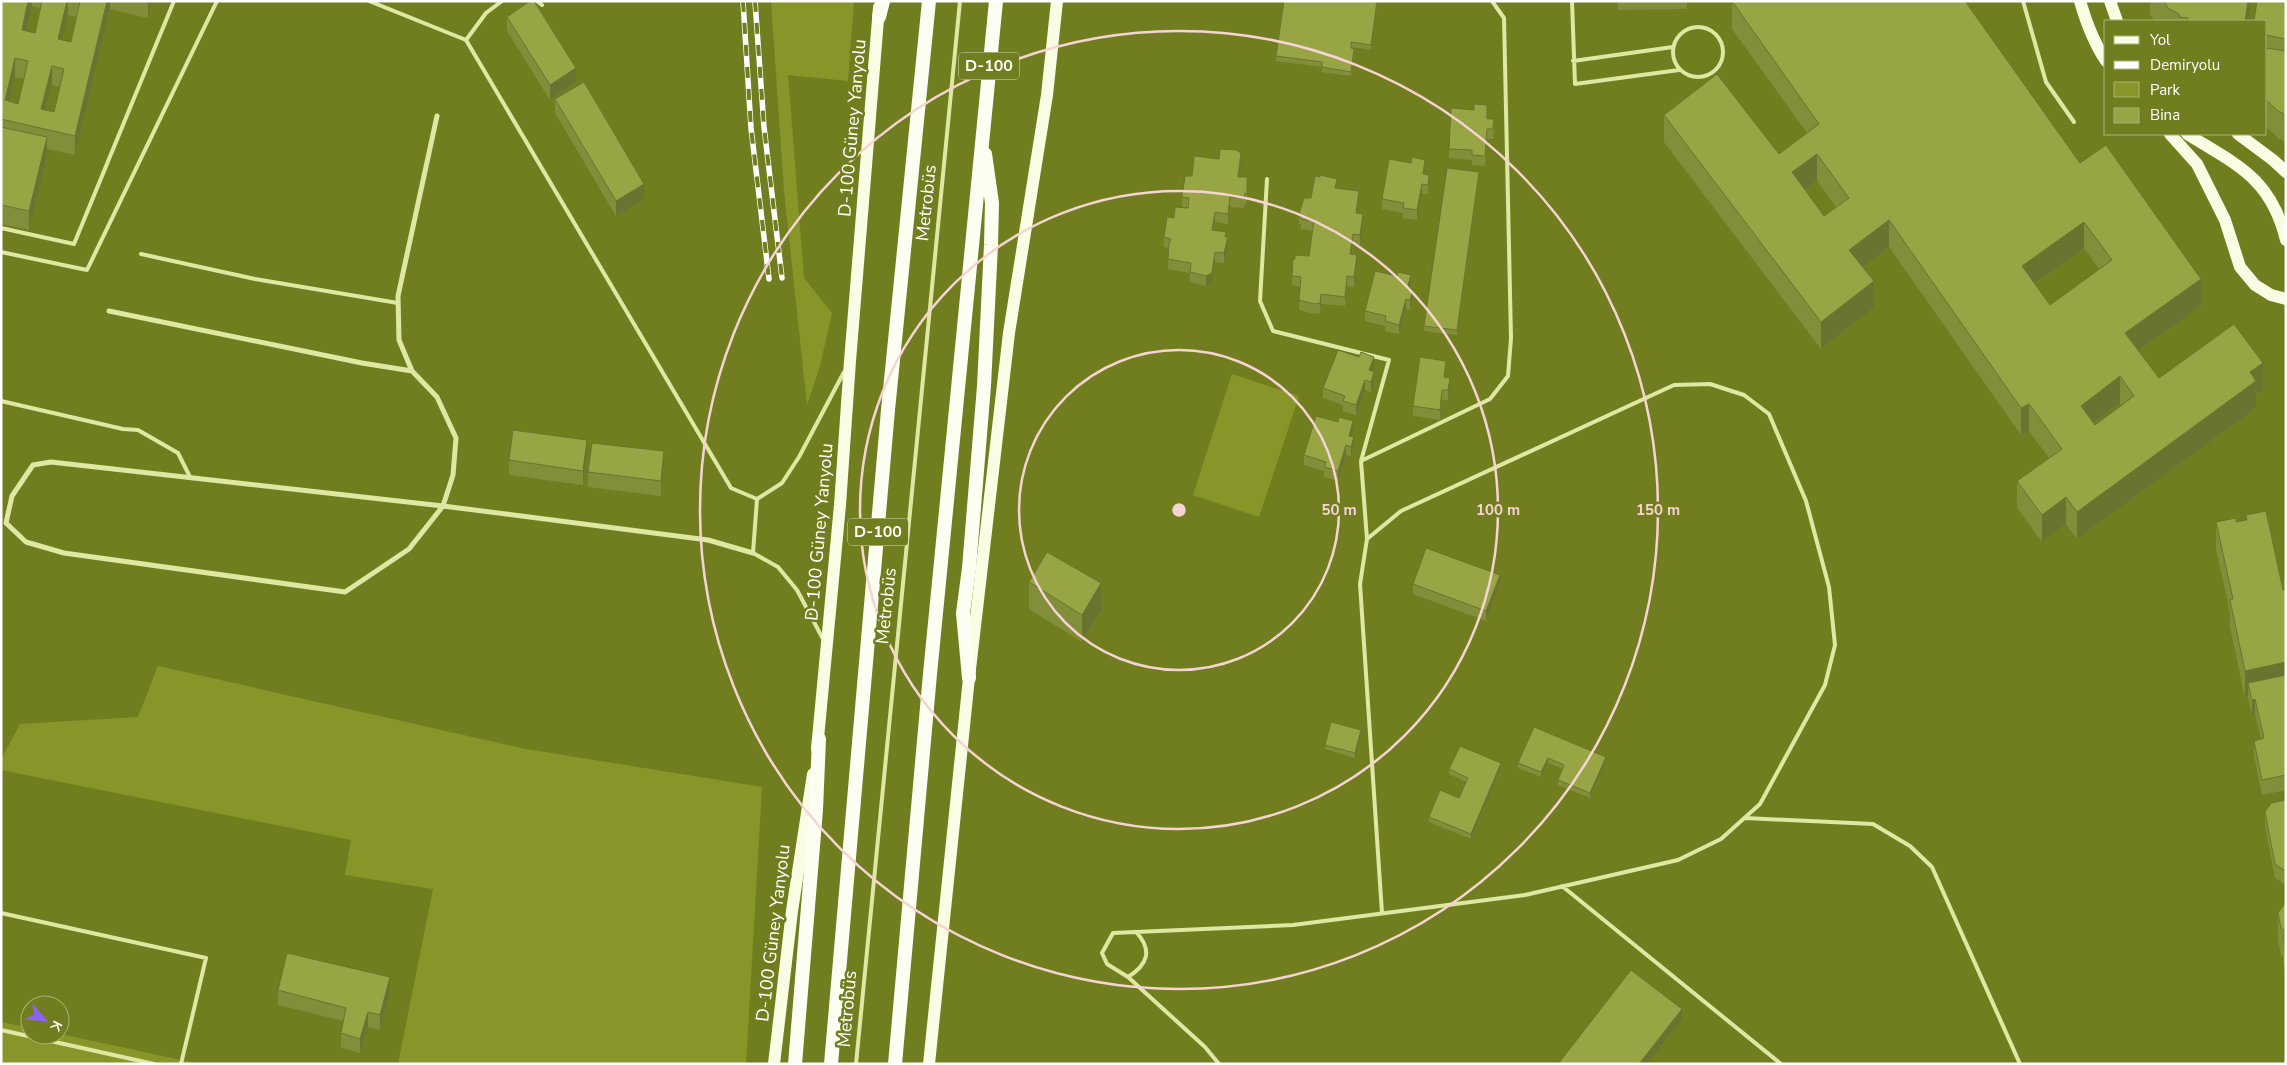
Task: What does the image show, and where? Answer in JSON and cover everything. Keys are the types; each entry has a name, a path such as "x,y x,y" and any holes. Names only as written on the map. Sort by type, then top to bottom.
{"highway":[{"path":"880,17 881,1"},
{"name":"D-100","path":"830,1064 888,410 929,1"},
{"name":"D-100","path":"896,1064 982,131 996,1"},
{"path":"968,678 963,613 969,568 984,395 991,245 992,203 982,131"},
{"path":"795,1064 816,810 819,739"}],"main road":[{"path":"929,1064 968,678 1009,333 1047,94 1057,1"},
{"path":"2080,1 2084,18 2098,50 2104,58"},
{"path":"2110,1 2111,9 2116,20"},
{"name":"D-100 Güney Yanyolu","path":"774,1064 803,832 819,739 880,17"},
{"path":"2171,135 2196,164 2226,220 2240,267 2255,285 2282,300 2286,299"},
{"path":"2189,135 2232,161 2263,187 2281,221 2286,240"},
{"path":"2239,135 2286,172"}],"street":[{"path":"436,116 398,296 399,340 412,371 437,397 456,438 453,475 444,506 408,549 345,592 64,553 26,542 6,523 12,496 33,465 51,462 444,506 708,540 753,552"},
{"path":"109,311 362,363 412,371"}],"lane":[{"path":"1,228 74,244 174,1"},
{"path":"1,252 87,270 217,1"},
{"path":"369,1 466,40 731,488 757,499"},
{"path":"466,40 486,13 502,1"},
{"path":"538,1 542,5"},
{"name":"Metrobüs","path":"856,1064 960,1"},
{"path":"1361,461 1490,399 1508,376 1511,338 1504,18 1492,1"},
{"path":"1572,1 1575,84 1679,70"},
{"path":"2023,1 2046,82 2074,122"},
{"path":"1697,26 1712,31 1722,45 1721,61 1711,74 1694,77 1679,70 1674,63 1673,46 1681,32 1697,26"},
{"path":"1573,61 1673,46"},
{"path":"1267,179 1260,301 1274,331 1388,360 1361,461 1367,539 1360,584 1382,913"},
{"path":"141,254 255,279 398,303"},
{"path":"757,499 782,483 813,432 850,361"},
{"path":"1220,1064 1205,1047 1128,977 1106,964 1102,953 1113,933 1293,925 1525,895 1678,860 1721,839 1760,804 1825,685 1835,645 1829,587 1806,501 1769,414 1744,395 1710,384 1674,385 1401,511 1367,539"},
{"path":"1,401 98,424 138,430 178,452 190,477"},
{"path":"757,499 753,552 778,567 797,590 826,645"},
{"path":"1745,818 1873,824 1910,846 1932,867 2020,1064"},
{"path":"1562,886 1780,1064"},
{"path":"1,913 206,958 181,1064"},
{"path":"1128,977 1143,964 1146,957 1147,948 1137,933"},
{"path":"1,1030 154,1064"}],"green space":[{"path":"771,1 854,1 848,81 788,75 804,278 832,313 820,366 807,405 784,191"},
{"path":"1232,374 1299,396 1259,517 1193,495"},
{"path":"158,666 526,749 762,787 746,1064 398,1064 433,889 345,875 351,840 1,770 1,760 20,724 138,717"},
{"path":"1,1022 20,1026 20,1045 70,1045 70,1036 200,1064 1,1064"}],"building":[{"path":"1,1 28,1 22,30 35,33 42,1 67,1 58,39 71,42 80,1 107,1 75,136 1,119","holes":["15,58 28,61 18,104 5,100","52,66 64,69 54,112 41,109"]},
{"path":"530,1 534,1 576,68 550,85 507,17"},
{"path":"1284,1 1377,1 1371,45 1351,42 1351,48 1354,49 1351,72 1322,67 1322,62 1276,56"},
{"path":"1732,1 1965,1 2080,163 2106,145 2201,279 2125,333 2159,378 2234,324 2263,363 2250,372 2256,381 2077,512 2066,497 2042,515 2017,481 2062,449 2029,404 2021,408 1889,220 1849,250 1874,281 1821,322 1664,115 1717,74 1779,154 1819,124","holes":["1817,154 1849,198 1824,216 1792,172","2084,222 2112,260 2050,305 2022,266","2120,376 2134,396 2095,425 2081,406"]},
{"path":"2164,1 2248,1 2245,20 2188,20 2188,18 2179,17 2179,14 2168,8"},
{"path":"2257,1 2286,1 2286,39 2267,35 2267,20 2254,20"},
{"path":"2267,48 2286,51 2286,115 2278,111 2267,101"},
{"path":"584,82 644,184 616,201 555,99"},
{"path":"1474,104 1487,105 1487,119 1494,119 1493,129 1487,129 1485,156 1472,155 1472,150 1449,149 1451,108 1474,110"},
{"path":"1,127 47,137 29,211 1,205"},
{"path":"1220,149 1236,150 1241,153 1238,177 1247,177 1247,194 1245,193 1244,198 1230,197 1228,214 1215,212 1212,230 1226,232 1225,237 1228,237 1224,253 1215,252 1212,273 1206,276 1190,272 1191,263 1168,259 1171,239 1164,237 1167,217 1174,218 1175,207 1188,208 1189,198 1182,197 1185,176 1192,176 1194,156 1219,159"},
{"path":"1412,157 1425,160 1423,174 1429,175 1428,185 1422,184 1417,210 1403,208 1404,203 1382,199 1389,159 1411,163"},
{"path":"1447,168 1479,172 1457,330 1424,326"},
{"path":"1320,175 1337,179 1335,188 1359,191 1356,213 1363,214 1360,235 1353,234 1350,254 1357,255 1354,277 1347,276 1345,297 1321,294 1320,303 1314,304 1299,300 1301,277 1292,276 1295,255 1309,256 1314,221 1301,219 1301,214 1299,214 1304,198 1311,198 1315,176 1320,177"},
{"path":"1375,271 1397,276 1398,272 1411,275 1407,289 1413,290 1410,300 1406,299 1399,325 1385,321 1386,316 1365,311"},
{"path":"1338,350 1359,357 1361,352 1374,357 1369,370 1374,372 1371,382 1365,380 1356,405 1343,401 1345,396 1323,388"},
{"path":"1420,357 1446,361 1444,377 1450,378 1448,390 1442,390 1440,410 1413,406"},
{"path":"1316,416 1338,422 1339,417 1353,421 1349,436 1354,437 1351,447 1346,445 1338,471 1324,467 1326,462 1304,455"},
{"path":"513,430 587,440 583,471 509,460"},
{"path":"592,443 664,451 661,481 588,472"},
{"path":"2266,511 2283,590 2286,590 2286,662 2245,671 2230,600 2233,599 2216,522 2236,518 2236,522 2247,520 2246,515"},
{"path":"1426,548 1500,575 1486,611 1413,584"},
{"path":"1047,552 1101,583 1082,615 1029,582"},
{"path":"2286,675 2286,775 2262,780 2254,741 2264,738 2255,699 2252,700 2248,683"},
{"path":"1331,722 1361,730 1355,753 1325,745"},
{"path":"1534,727 1606,757 1590,793 1558,780 1564,765 1548,758 1541,772 1518,763"},
{"path":"1460,746 1501,763 1471,834 1429,817 1440,790 1459,798 1468,778 1449,769"},
{"path":"2286,800 2286,870 2284,870 2275,864 2265,812 2271,803"},
{"path":"2286,902 2286,931 2281,928 2278,913"},
{"path":"2286,935 2286,950 2283,936"},
{"path":"287,953 390,977 380,1015 368,1012 360,1039 341,1033 346,1008 278,990"},
{"path":"1631,970 1682,1009 1639,1064 1558,1064"}],"railway":[{"path":"743,1 751,128 769,279"},
{"path":"755,1 764,127 782,278"}]}
